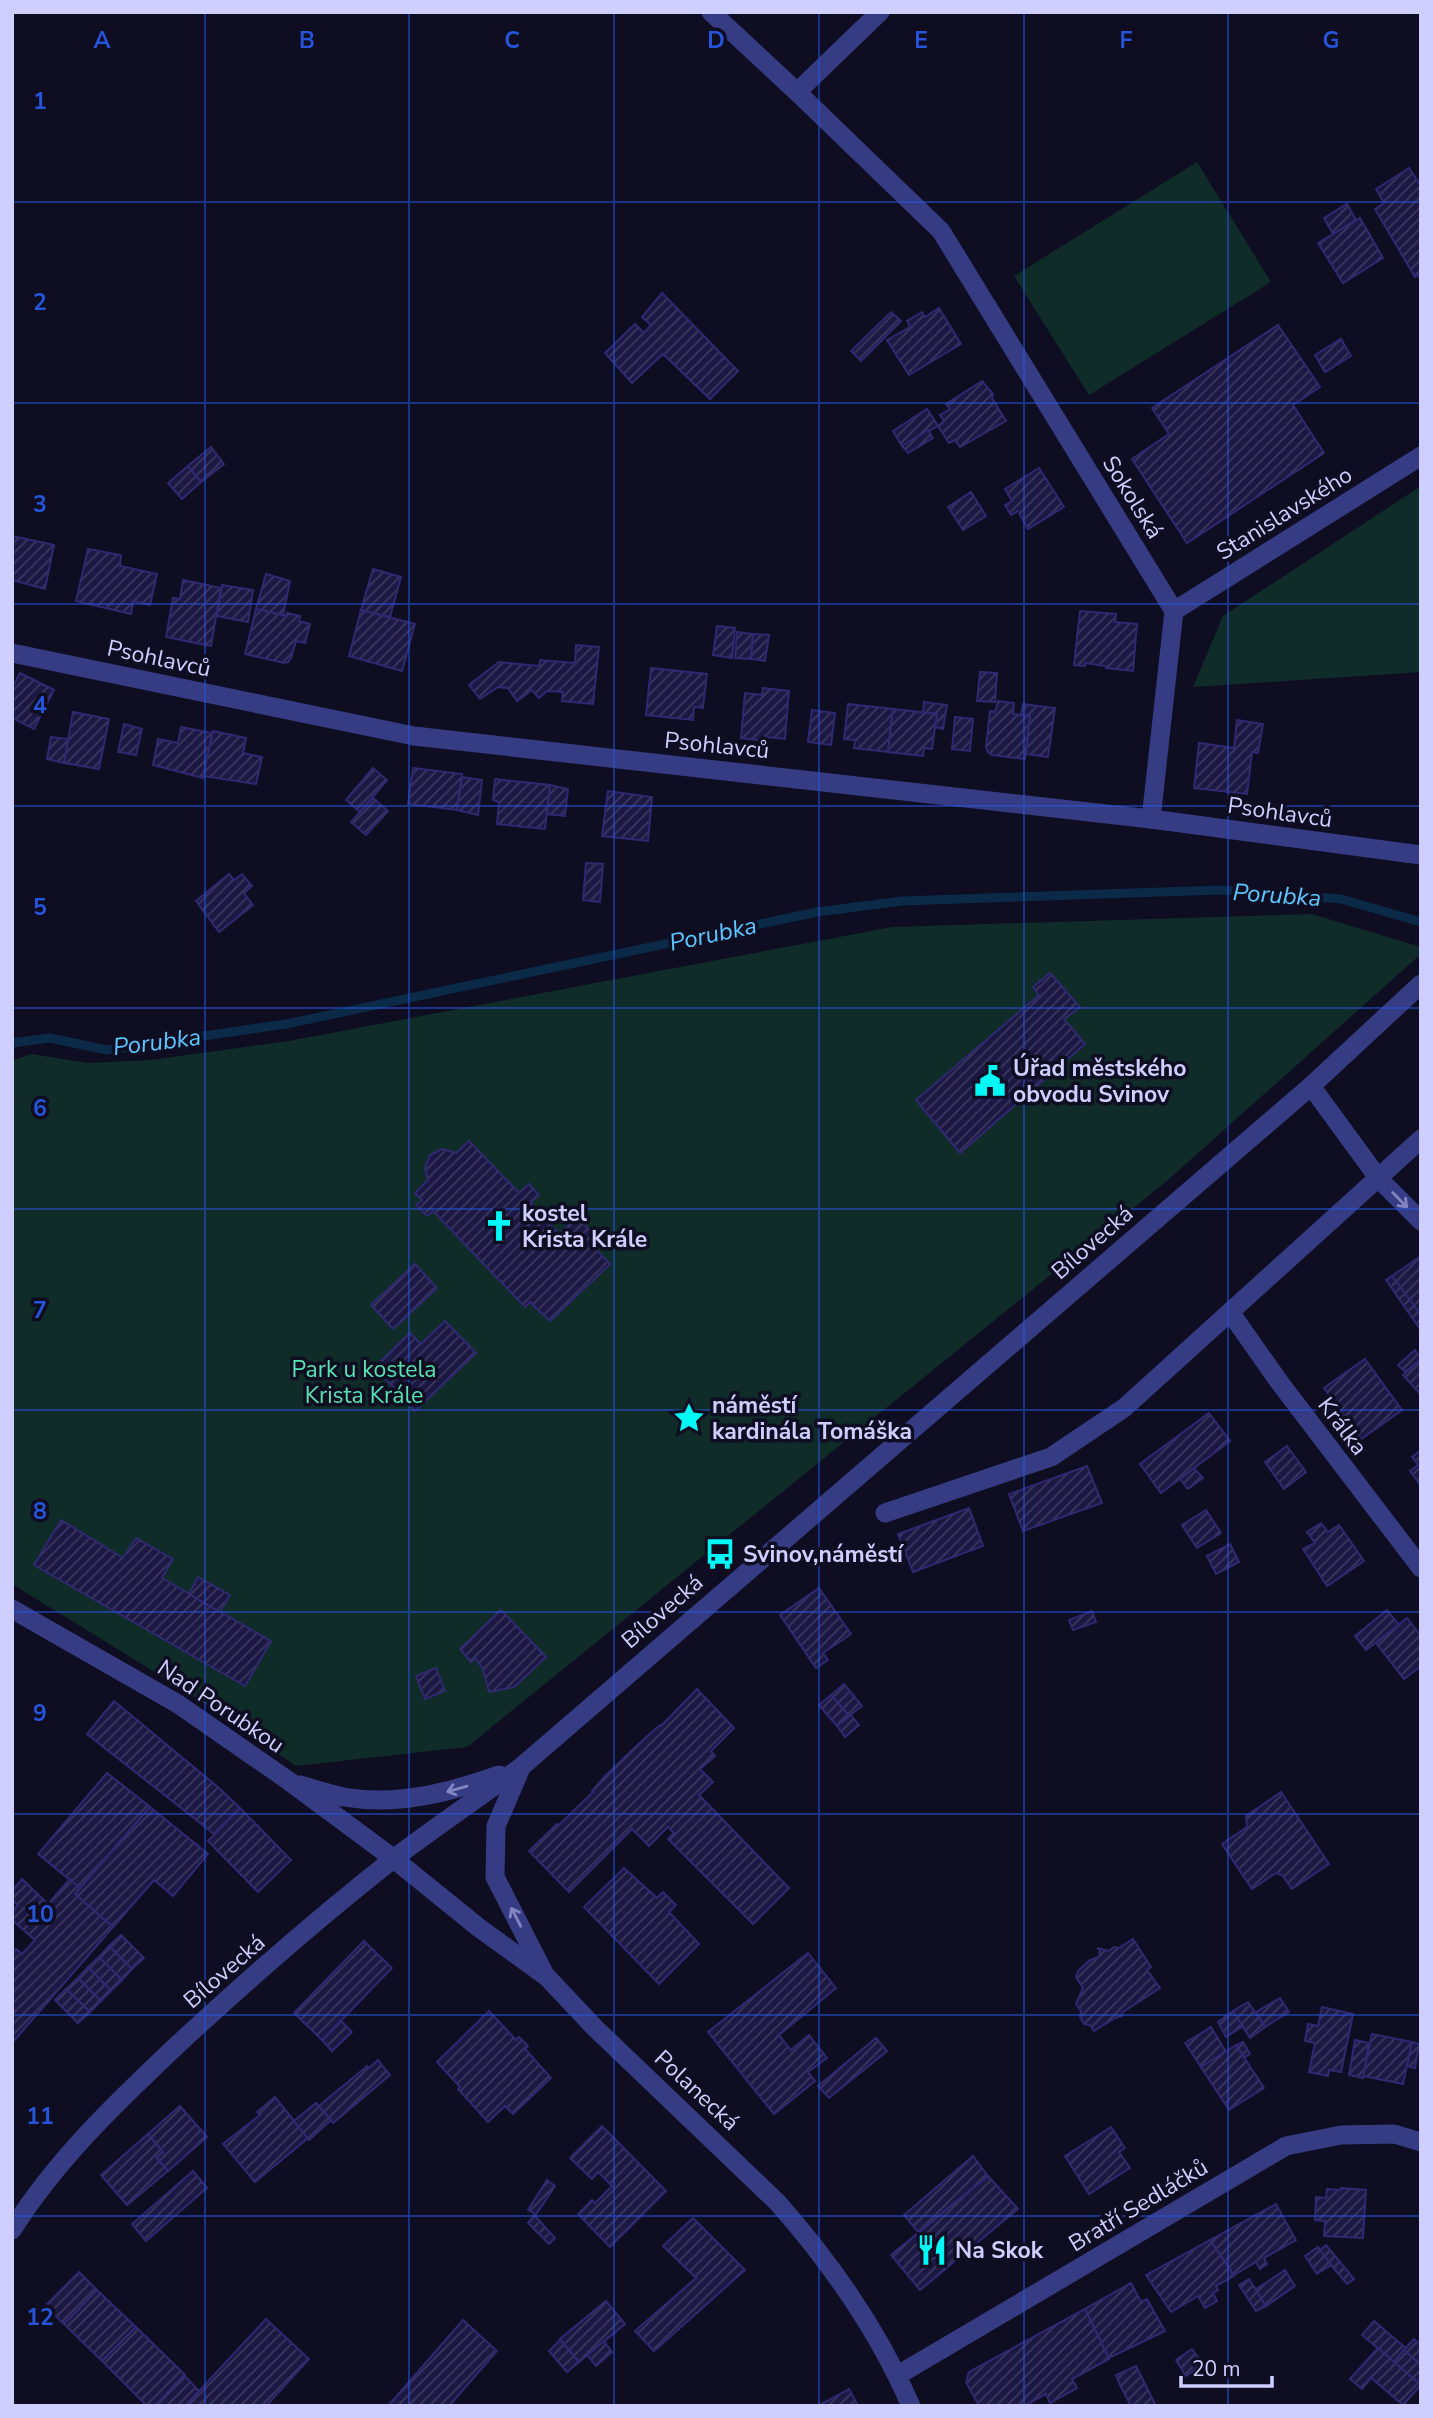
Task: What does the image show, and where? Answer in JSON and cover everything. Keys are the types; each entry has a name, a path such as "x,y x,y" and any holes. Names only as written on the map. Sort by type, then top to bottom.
{"street":[{"path":"711,12 797,92 880,12"},
{"name":"Sokolská","path":"797,92 941,231 1174,611"},
{"name":"Stanislavského","path":"1174,611 1421,456"},
{"path":"1152,819 1174,611"},
{"name":"Psohlavců","path":"12,653 414,736 1152,819 1421,856"},
{"name":"Bílovecká","path":"12,2230 60,2163 114,2105 240,1989 394,1859 521,1767 1311,1086 1421,984"},
{"path":"1311,1086 1379,1179 1421,1222"},
{"path":"885,1513 1051,1457 1124,1408 1421,1139"},
{"name":"Králka","path":"1230,1312 1280,1383 1421,1568"},
{"name":"Nad Porubkou","path":"12,1609 178,1704 394,1859"},
{"path":"289,1782 342,1797 393,1801 454,1791 521,1767"},
{"path":"521,1767 496,1826 495,1877 547,1978"},
{"name":"Polanecká","path":"394,1859 478,1927 547,1978 595,2028 777,2202 833,2270 873,2331 898,2375 911,2406"},
{"name":"Bratří Sedláčků","path":"898,2375 1286,2146 1341,2136 1394,2134 1421,2142"}],"green space":[{"path":"1197,162 1271,282 1089,395 1014,276"},
{"path":"1421,486 1421,672 1193,687 1223,616"},
{"name":"Park u kostela Krista Krále","path":"1312,914 1421,947 1421,954 1168,1180 467,1747 296,1766 179,1687 12,1584 12,1061 31,1054 88,1063 151,1060 289,1041 892,927"}],"building":[{"path":"1409,168 1421,186 1421,280 1418,275 1415,277 1375,209 1384,203 1376,189"},
{"path":"1347,204 1356,220 1333,234 1324,218"},
{"path":"1360,218 1383,258 1343,283 1318,243"},
{"path":"662,293 738,371 710,399 663,354 632,383 605,353 635,324 644,333 651,325 642,317"},
{"path":"939,308 961,344 909,375 887,340 910,327 907,321 922,312 925,317"},
{"path":"891,312 901,321 861,361 851,351"},
{"path":"1278,325 1320,387 1293,405 1324,453 1187,543 1132,459 1169,434 1152,408"},
{"path":"1341,339 1351,356 1325,372 1315,355"},
{"path":"982,381 993,394 992,398 1006,421 960,447 955,440 949,443 938,426 944,421 940,415 950,409 946,404"},
{"path":"927,409 938,426 902,446 893,431"},
{"path":"928,430 933,438 908,453 902,446"},
{"path":"211,447 224,464 201,482 188,466"},
{"path":"188,466 201,482 182,499 168,483"},
{"path":"1039,468 1064,507 1028,529 1018,511 1011,515 1005,505 1012,501 1005,489"},
{"path":"971,492 986,516 963,530 948,507"},
{"path":"12,536 54,545 45,589 12,580"},
{"path":"88,549 121,555 120,566 157,574 150,605 133,601 131,614 76,601"},
{"path":"373,569 401,577 390,617 361,610"},
{"path":"266,574 290,581 283,615 256,609"},
{"path":"183,580 221,588 211,646 166,637 173,598 180,599"},
{"path":"222,585 253,590 248,622 217,616"},
{"path":"256,609 286,616 287,613 300,616 299,621 310,624 305,643 296,641 288,662 245,654"},
{"path":"361,610 415,624 402,671 349,656"},
{"path":"1080,611 1116,614 1115,622 1137,624 1133,671 1085,663 1085,666 1074,665"},
{"path":"717,626 735,628 732,658 713,655"},
{"path":"737,632 753,634 751,659 735,658"},
{"path":"753,634 769,635 765,661 751,659"},
{"path":"576,645 599,647 593,704 562,701 563,692 547,691 539,698 532,690 517,701 508,688 498,687 480,699 469,685 499,662 539,666 540,660 575,663"},
{"path":"651,668 707,674 703,708 694,707 693,720 646,715"},
{"path":"980,672 997,673 995,702 977,701"},
{"path":"20,673 54,690 34,729 12,718 12,688"},
{"path":"763,688 789,691 785,739 766,737 766,741 741,738 745,693 762,695"},
{"path":"998,701 1014,703 1013,714 1030,716 1025,759 992,755 988,752 986,747 990,711 995,712"},
{"path":"924,702 947,705 943,729 935,727 937,714 923,713"},
{"path":"848,704 893,709 888,752 854,748 855,740 844,739"},
{"path":"1023,704 1055,708 1048,757 1026,754 1030,716 1021,715"},
{"path":"893,709 937,714 932,749 924,748 923,756 888,752"},
{"path":"812,710 835,713 831,745 808,742"},
{"path":"73,712 109,719 99,769 64,763"},
{"path":"955,717 973,719 970,751 952,749"},
{"path":"1237,720 1263,724 1258,753 1252,752 1247,794 1194,788 1199,743 1234,748"},
{"path":"124,724 142,729 136,755 118,752"},
{"path":"181,727 212,733 203,778 153,765 158,739 178,743"},
{"path":"213,731 246,738 243,753 262,757 256,784 203,776"},
{"path":"51,737 68,739 64,763 47,759"},
{"path":"373,768 387,780 360,812 346,800"},
{"path":"413,768 462,774 457,810 408,804"},
{"path":"462,777 482,780 478,815 457,810"},
{"path":"495,779 550,785 545,829 497,824 499,802 493,800"},
{"path":"550,785 568,789 565,816 547,814"},
{"path":"608,791 652,797 648,841 602,836"},
{"path":"373,798 388,811 366,835 351,822"},
{"path":"586,863 603,864 600,902 583,900"},
{"path":"229,874 234,880 242,874 252,886 244,893 253,905 219,932 196,901"},
{"path":"1050,973 1080,1007 1064,1019 1085,1044 960,1153 916,1100 1039,995 1033,987"},
{"name":"kostel Krista Krále","path":"469,1141 519,1193 529,1184 539,1195 530,1203 559,1234 577,1217 597,1238 591,1244 610,1264 550,1321 530,1302 525,1307 433,1211 427,1216 416,1205 422,1200 415,1193 428,1180 425,1168 430,1155 442,1149 456,1153"},
{"path":"1421,1256 1421,1315 1392,1276"},
{"path":"415,1264 437,1288 393,1329 371,1305"},
{"path":"1392,1276 1421,1315 1420,1329 1386,1280"},
{"path":"445,1321 476,1353 415,1411 375,1367 410,1333 421,1344"},
{"path":"1415,1350 1421,1359 1405,1372 1398,1365"},
{"path":"1365,1359 1402,1410 1361,1439 1324,1388"},
{"path":"1421,1359 1421,1395 1403,1375"},
{"path":"1209,1413 1230,1441 1161,1493 1140,1464"},
{"path":"1287,1446 1306,1472 1284,1489 1265,1462"},
{"path":"1421,1450 1421,1486 1410,1471 1418,1465 1412,1457"},
{"path":"1087,1466 1102,1503 1023,1531 1009,1494"},
{"path":"1194,1468 1203,1478 1188,1489 1180,1479"},
{"path":"969,1508 983,1546 913,1572 898,1534"},
{"path":"1206,1510 1221,1533 1197,1548 1182,1525"},
{"path":"61,1520 123,1558 136,1538 173,1559 162,1578 271,1641 245,1686 34,1565"},
{"path":"1321,1523 1328,1532 1339,1525 1364,1561 1327,1586 1303,1549 1315,1543 1307,1532"},
{"path":"1230,1544 1239,1562 1216,1574 1207,1556"},
{"path":"198,1577 230,1595 220,1612 189,1594"},
{"path":"819,1588 851,1634 823,1653 828,1660 816,1668 780,1615"},
{"path":"501,1610 546,1657 514,1687 489,1692 483,1669 475,1658 471,1662 460,1649"},
{"path":"1387,1610 1399,1625 1366,1650 1355,1636"},
{"path":"1092,1611 1096,1622 1073,1630 1069,1620"},
{"path":"1407,1618 1421,1636 1421,1666 1404,1679 1376,1643"},
{"path":"436,1668 445,1691 425,1699 416,1676"},
{"path":"844,1684 862,1706 849,1716 831,1695"},
{"path":"697,1689 734,1728 711,1751 715,1756 700,1769 713,1782 699,1795 789,1888 753,1924 668,1839 674,1833 668,1827 649,1846 632,1829 569,1892 529,1851 559,1825 593,1792 605,1776 661,1726"},
{"path":"831,1695 849,1716 837,1726 819,1705"},
{"path":"114,1701 240,1808 214,1834 87,1734"},
{"path":"851,1715 859,1725 845,1737 837,1726"},
{"path":"107,1773 150,1807 80,1888 38,1854"},
{"path":"1281,1792 1329,1864 1292,1889 1282,1875 1276,1873 1252,1889 1222,1844 1247,1827 1246,1816"},
{"path":"150,1807 208,1854 173,1896 154,1880 113,1927 75,1894"},
{"path":"240,1808 291,1860 258,1892 208,1841"},
{"path":"624,1868 657,1898 663,1892 676,1905 669,1912 699,1944 659,1984 584,1907"},
{"path":"22,1879 48,1904 70,1879 80,1888 75,1894 113,1927 12,2043 12,1954 16,1949 22,1954 35,1940 12,1920 12,1912 18,1905 12,1900 12,1891"},
{"path":"121,1935 144,1958 132,1969 109,1946"},
{"path":"1133,1939 1151,1967 1147,1970 1160,1988 1123,2012 1122,2016 1094,2031 1090,2025 1084,2024 1076,2004 1083,1988 1076,1977 1078,1971 1090,1960 1099,1957 1100,1950 1097,1948 1109,1951"},
{"path":"364,1941 392,1968 322,2040 294,2013"},
{"path":"109,1946 132,1969 122,1980 99,1957"},
{"path":"808,1953 836,1988 779,2035 791,2050 809,2035 827,2058 808,2072 815,2081 774,2114 708,2032"},
{"path":"99,1957 122,1980 111,1991 88,1967"},
{"path":"88,1967 111,1991 101,2001 78,1978"},
{"path":"78,1978 101,2001 90,2012 66,1989"},
{"path":"66,1989 90,2012 78,2023 55,2000"},
{"path":"1280,1998 1289,2012 1265,2027 1256,2012"},
{"path":"1248,2002 1265,2027 1250,2038 1233,2011"},
{"path":"1322,2007 1353,2014 1341,2072 1329,2070 1328,2076 1309,2072 1315,2043 1305,2041 1308,2024 1318,2026"},
{"path":"489,2011 516,2040 519,2037 528,2046 525,2049 551,2078 513,2114 505,2106 488,2122 437,2062"},
{"path":"1233,2011 1243,2026 1226,2037 1218,2022"},
{"path":"341,2021 352,2032 332,2051 322,2040"},
{"path":"1211,2027 1226,2052 1201,2067 1185,2043"},
{"path":"1372,2034 1412,2042 1403,2084 1363,2076"},
{"path":"876,2038 887,2051 829,2098 818,2086"},
{"path":"1355,2040 1369,2043 1363,2078 1349,2075"},
{"path":"1243,2042 1250,2054 1245,2057 1236,2045"},
{"path":"1412,2042 1419,2044 1415,2068 1407,2066"},
{"path":"1236,2045 1264,2088 1229,2110 1201,2067"},
{"path":"378,2060 390,2075 333,2123 319,2106"},
{"path":"275,2097 308,2138 255,2182 223,2144 260,2115 257,2112"},
{"path":"316,2103 331,2120 309,2140 294,2121"},
{"path":"180,2106 207,2137 168,2171 156,2157 163,2152 148,2134"},
{"path":"602,2126 666,2191 610,2247 578,2214 592,2200 595,2203 612,2186 598,2172 592,2179 570,2158"},
{"path":"1111,2127 1125,2148 1119,2152 1130,2168 1089,2194 1065,2156"},
{"path":"148,2134 163,2152 156,2157 168,2171 127,2205 101,2175"},
{"path":"973,2156 988,2176 918,2232 904,2215"},
{"path":"193,2171 207,2188 146,2241 132,2224"},
{"path":"988,2176 1018,2209 920,2290 891,2255"},
{"path":"547,2180 555,2186 535,2216 555,2238 549,2244 528,2223 535,2214 528,2210"},
{"path":"1327,2189 1366,2190 1363,2238 1324,2236 1325,2221 1315,2220 1316,2197 1326,2198"},
{"path":"1276,2204 1296,2240 1264,2258 1267,2264 1260,2269 1256,2262 1234,2275 1210,2240"},
{"path":"693,2218 745,2270 654,2351 635,2331 696,2278 663,2246"},
{"path":"1210,2240 1234,2276 1216,2286 1218,2290 1213,2293 1217,2301 1205,2308 1198,2296 1171,2312 1146,2275"},
{"path":"1326,2245 1354,2279 1347,2284 1319,2251"},
{"path":"1318,2247 1331,2265 1317,2274 1305,2256"},
{"path":"1285,2270 1295,2286 1266,2306 1255,2290"},
{"path":"79,2272 97,2290 64,2324 45,2306"},
{"path":"1249,2279 1266,2306 1256,2311 1239,2285"},
{"path":"1131,2283 1141,2302 1147,2299 1165,2331 1109,2358 1085,2309"},
{"path":"97,2290 136,2327 102,2361 64,2324"},
{"path":"606,2301 625,2324 579,2362 560,2339"},
{"path":"1085,2309 1109,2359 1072,2379 1077,2388 1050,2403 1046,2394 1024,2406 979,2406 966,2382 969,2372"},
{"path":"266,2319 309,2359 266,2406 189,2406 187,2404"},
{"path":"463,2320 497,2351 449,2406 388,2406"},
{"path":"1374,2321 1406,2348 1394,2362 1362,2335"},
{"path":"136,2327 185,2375 155,2406 147,2406 102,2361"},
{"path":"1414,2339 1421,2345 1421,2365 1404,2350"},
{"path":"560,2340 579,2362 567,2372 549,2351"},
{"path":"604,2341 612,2352 596,2366 587,2355"},
{"path":"1378,2348 1421,2385 1403,2405 1371,2378 1362,2389 1350,2379"},
{"path":"1192,2349 1203,2364 1186,2376 1176,2360"},
{"path":"1404,2350 1421,2365 1421,2385 1394,2362"},
{"path":"1136,2366 1156,2406 1131,2406 1120,2385 1116,2375"},
{"path":"184,2375 199,2391 187,2404 189,2406 155,2406"},
{"path":"849,2389 858,2406 818,2406"}],"waterway":[{"name":"Porubka","path":"12,1043 50,1038 107,1050 286,1024 817,912 902,901 1219,890 1341,899 1421,922"}],"place":[{"name":"Úřad městského obvodu Svinov","path":"990,1081"},
{"name":"kostel Krista Krále","path":"499,1226"},
{"name":"náměstí kardinála Tomáška","path":"689,1418"},
{"name":"Svinov,náměstí","path":"720,1554"},
{"name":"Na Skok","path":"932,2250"}]}
